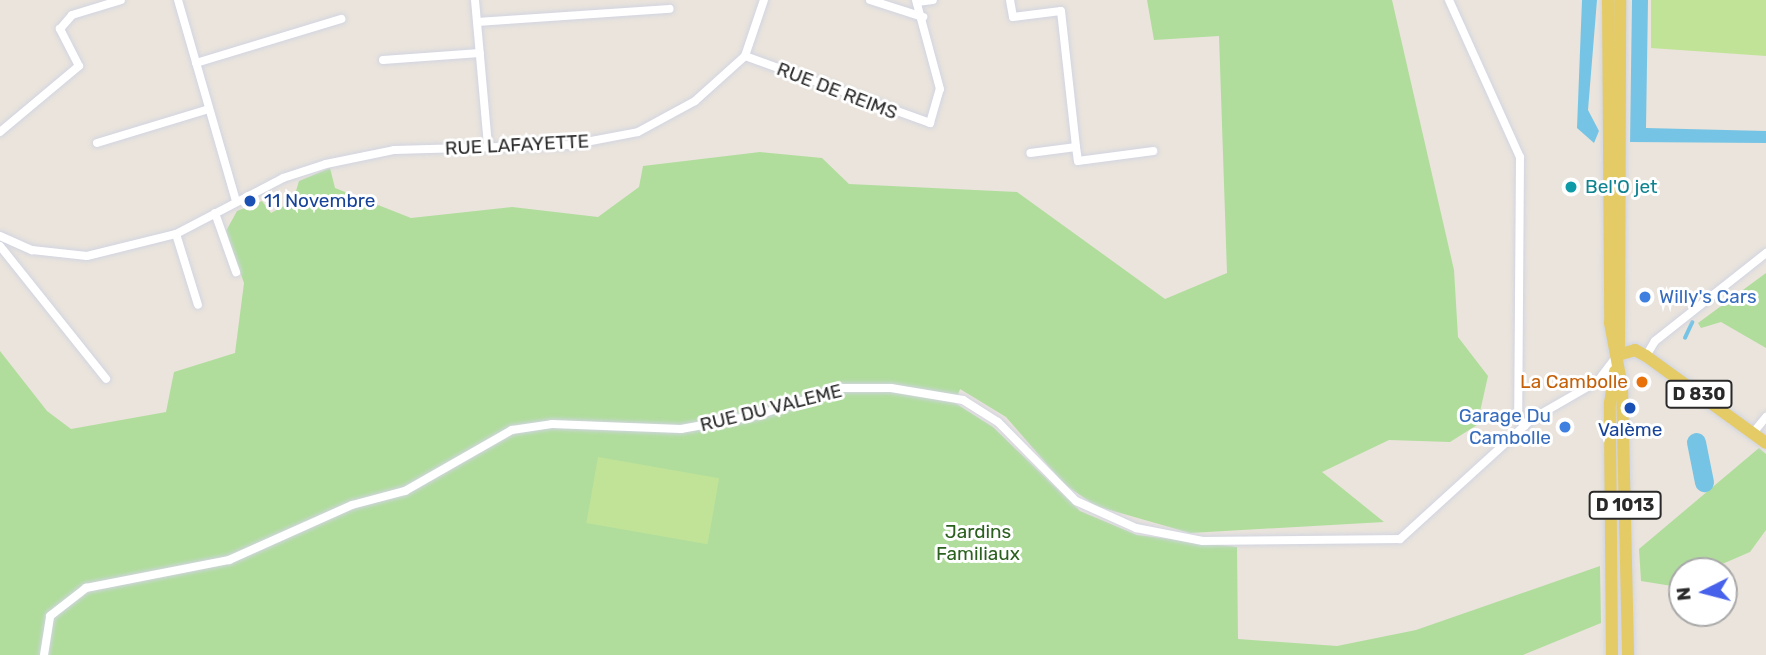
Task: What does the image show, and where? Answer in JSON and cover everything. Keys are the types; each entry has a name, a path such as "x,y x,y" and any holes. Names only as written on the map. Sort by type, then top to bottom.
{"main road":[{"name":"D 1013","path":"1608,0 1610,323 1618,355 1610,403 1612,655"},
{"name":"D 1013","path":"1620,0 1618,355 1628,655"},
{"path":"1618,355 1634,350 1646,356"},
{"name":"D 830","path":"1646,356 1766,443"}],"street":[{"path":"0,132 79,66 60,29 72,15 121,0"},
{"path":"178,0 236,201"},
{"path":"475,0 488,147"},
{"path":"745,57 764,0"},
{"path":"870,0 923,17"},
{"path":"923,17 917,1 933,0"},
{"path":"1010,0 1013,17 1061,11 1078,160 1153,151"},
{"path":"1449,0 1520,157 1518,415 1524,426"},
{"path":"477,22 670,9"},
{"name":"RUE DE REIMS","path":"745,57 930,122 940,89 923,17"},
{"path":"196,63 341,19"},
{"path":"383,60 480,53"},
{"name":"RUE LAFAYETTE","path":"0,236 32,250 87,256 176,233 282,178 359,157 488,147 570,145 638,132 695,101 745,57"},
{"path":"97,142 209,108"},
{"path":"1030,153 1076,147"},
{"path":"215,212 236,272"},
{"path":"176,233 198,305"},
{"path":"0,246 106,379"},
{"path":"1646,356 1655,341 1766,253"},
{"name":"RUE DU VALEME","path":"44,655 50,616 86,588 229,560 344,508 405,491 512,430 552,424 681,429 747,418 842,388 901,389 963,400 998,422 1076,501 1149,532 1203,541 1406,537 1524,426 1598,380 1618,355"},
{"path":"1753,433 1766,417"}],"green space":[{"name":"Jardins Familiaux","path":"1147,0 1392,0 1454,270 1458,337 1488,376 1477,425 1450,442 1389,440 1322,472 1384,522 1190,533 1096,506 1064,484 1006,417 960,389 955,403 993,427 1080,511 1137,535 1237,547 1238,639 1337,646 1416,630 1600,566 1601,623 1523,655 0,655 0,351 47,411 71,429 166,412 174,372 235,353 244,283 226,231 237,211 262,201 271,213 293,201 299,181 330,168 335,188 411,218 512,207 598,217 639,187 643,166 760,152 822,158 849,184 1017,192 1165,299 1227,273 1219,36 1154,40"},
{"path":"1651,0 1766,0 1766,56 1651,48"},
{"path":"1766,273 1766,348 1721,322 1701,328 1698,323"},
{"path":"1759,448 1766,454 1766,530 1750,552 1738,557 1668,557 1668,585 1641,581 1639,549"},
{"path":"598,457 719,478 707,544 586,523"}],"water":[{"path":"1582,0 1597,0 1588,110 1599,131 1594,143 1577,128"},
{"path":"1632,0 1648,0 1646,128 1766,131 1766,143 1630,142"}],"waterway":[{"path":"1685,338 1692,323"},
{"path":"1696,442 1704,482"}],"place":[{"name":"Bel'O jet","path":"1571,187"},
{"name":"11 Novembre","path":"250,201"},
{"name":"Willy's Cars","path":"1645,297"},
{"name":"La Cambolle","path":"1642,382"},
{"name":"Valème","path":"1630,408"},
{"name":"Garage Du Cambolle","path":"1565,427"}]}
